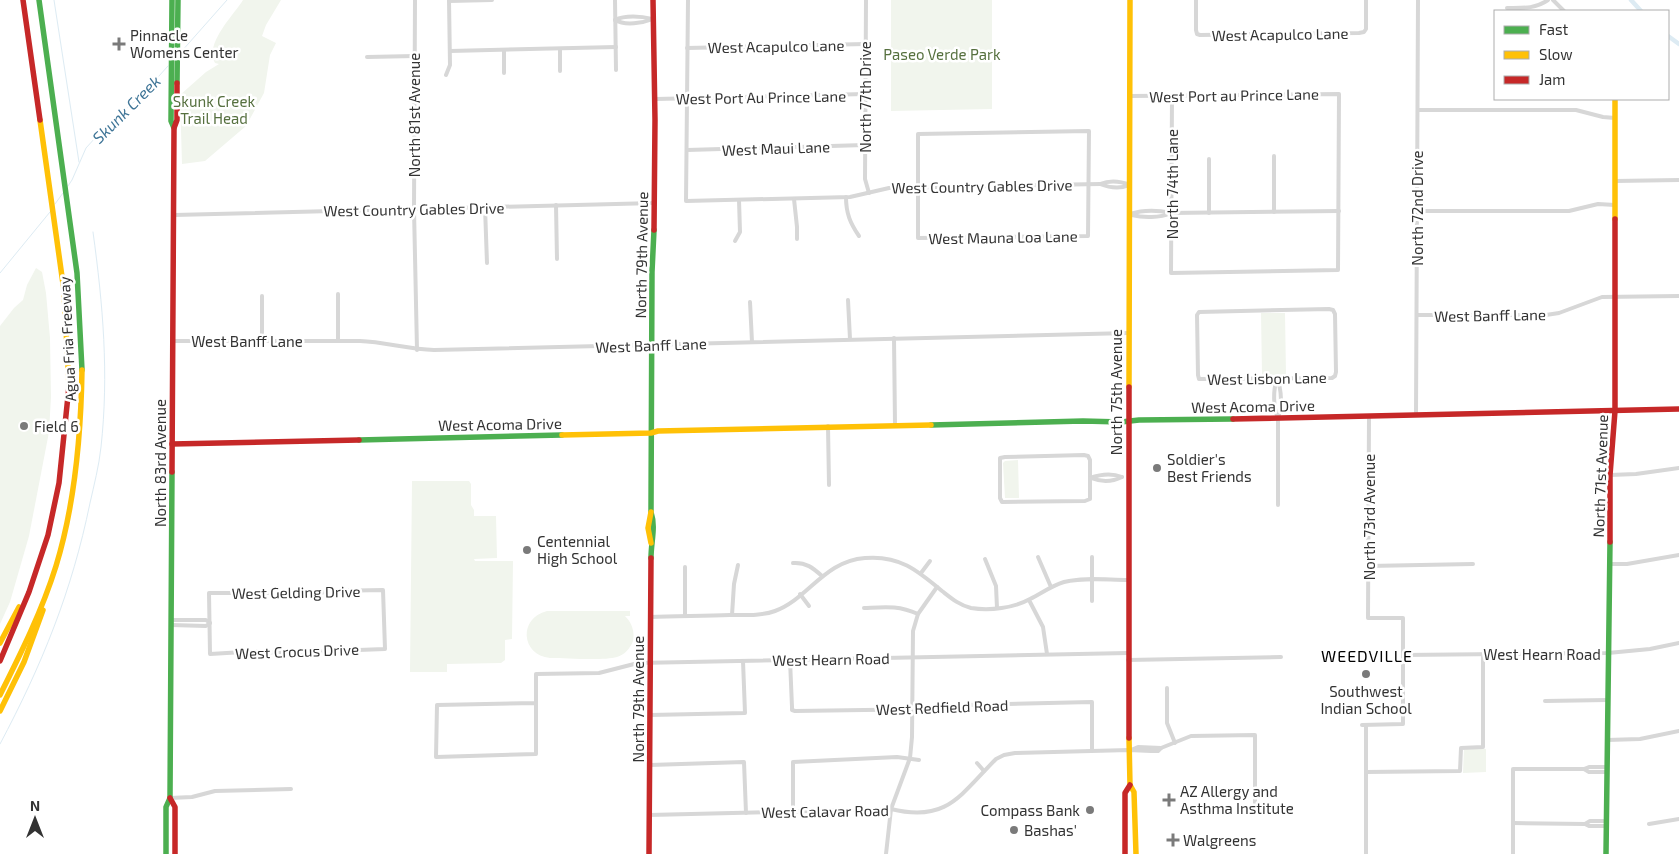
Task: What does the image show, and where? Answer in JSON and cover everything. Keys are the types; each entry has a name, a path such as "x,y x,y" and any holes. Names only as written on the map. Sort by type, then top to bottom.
{"main road":[{"name":"Agua Fria Freeway","path":"0,661 29,592 48,535 59,483 69,388 64,291 59,248 23,0"},
{"name":"Agua Fria Freeway","path":"0,695 27,640 53,576 70,505 79,451 83,403 81,313 39,0"},
{"name":"North 83rd Avenue","path":"166,854 166,808 170,798 174,215 174,128 171,116 172,0"},
{"name":"North 83rd Avenue","path":"174,128 177,120 178,0"},
{"name":"North 79th Avenue","path":"649,854 651,544 648,535 648,518 651,512 651,345 656,99 653,0"},
{"name":"North 75th Avenue","path":"1130,0 1128,656 1130,785 1134,792 1136,854"},
{"name":"North 71st Avenue","path":"1606,854 1610,475 1615,411 1615,100"},
{"name":"West Acoma Drive","path":"172,444 651,433 828,426 1416,416 1679,409"},
{"path":"0,711 39,626 53,576"},
{"path":"0,643 29,592"},
{"name":"North 75th Avenue","path":"1125,854 1125,793 1130,785"},
{"name":"North 83rd Avenue","path":"170,798 175,808 175,854"}],"street":[{"name":"North 81st Avenue","path":"415,0 414,209 417,350"},
{"path":"446,75 450,65 449,1 492,0"},
{"path":"615,0 616,70"},
{"path":"686,150 688,0"},
{"name":"North 77th Drive","path":"866,0 865,179 869,193"},
{"name":"West Acapulco Lane","path":"1196,0 1197,34 1200,35 1364,32 1366,29 1366,0"},
{"name":"North 72nd Drive","path":"1416,416 1418,0"},
{"path":"1507,8 1532,8 1548,0"},
{"path":"1552,0 1563,10"},
{"path":"615,20 637,17 653,20"},
{"name":"West Acapulco Lane","path":"687,48 866,44"},
{"path":"450,51 616,46"},
{"path":"560,49 560,71"},
{"path":"504,50 504,73"},
{"path":"367,57 415,56"},
{"name":"West Port Au Prince Lane","path":"656,99 866,94"},
{"name":"West Port au Prince Lane","path":"1130,96 1339,94 1339,211"},
{"name":"North 74th Lane","path":"1172,96 1171,273 1338,270 1339,211"},
{"path":"1418,110 1576,110 1615,118"},
{"path":"918,187 918,134 1089,131 1088,184"},
{"name":"West Maui Lane","path":"686,150 865,145"},
{"name":"West Country Gables Drive","path":"686,150 686,201 846,197 889,188 1100,184 1106,182 1122,182 1130,185"},
{"path":"1274,156 1274,212"},
{"path":"1209,159 1209,213"},
{"path":"1615,181 1679,180"},
{"name":"West Mauna Loa Lane","path":"918,187 918,238 1088,236 1088,184"},
{"path":"846,197 848,217 859,236"},
{"path":"794,199 797,226 796,239"},
{"path":"735,241 740,232 739,200"},
{"name":"West Country Gables Drive","path":"174,215 655,203"},
{"path":"1417,211 1569,211 1598,204 1615,205"},
{"path":"556,205 557,259"},
{"path":"485,207 487,263"},
{"path":"1130,214 1139,212 1339,211"},
{"path":"338,294 338,341"},
{"path":"262,296 262,341"},
{"name":"West Banff Lane","path":"1417,315 1546,315 1602,297 1679,296"},
{"path":"848,300 850,339"},
{"path":"750,302 752,342"},
{"name":"West Lisbon Lane","path":"1333,310 1335,376 1332,378 1277,379 1199,379 1197,315 1199,312 1333,310"},
{"name":"West Banff Lane","path":"173,341 374,342 417,350 1129,333"},
{"path":"894,338 895,425"},
{"path":"1277,379 1275,386 1280,411 1278,418 1278,505"},
{"name":"North 73rd Avenue","path":"1369,416 1368,618 1403,618 1403,655"},
{"path":"828,426 828,485"},
{"path":"1088,456 1090,460 1090,478 1090,499 1085,501 1002,502 1000,498 1000,458 1088,456"},
{"path":"1610,475 1636,474 1679,468"},
{"path":"1116,474 1122,477 1116,480 1098,481 1090,478 1098,475 1116,474"},
{"path":"1610,564 1634,563 1679,555"},
{"path":"1038,557 1050,587"},
{"path":"1092,557 1092,601"},
{"path":"650,617 758,614 776,611 822,576 848,561 866,558 895,560 921,573 955,602 971,608 1014,606 1029,600 1050,587 1076,580 1128,580"},
{"path":"985,559 996,586 997,608"},
{"path":"921,573 930,560"},
{"path":"793,563 801,562 811,566 822,576"},
{"path":"1368,566 1473,564"},
{"path":"732,615 734,584 738,565"},
{"path":"685,567 685,616"},
{"path":"886,854 891,809 910,758 913,631 918,614 937,587"},
{"name":"West Gelding Drive","path":"210,623 210,593 304,591 320,593 383,590 385,649"},
{"path":"800,594 809,606"},
{"path":"1029,600 1044,627 1047,654"},
{"path":"864,608 887,606 904,608 918,614"},
{"path":"196,620 196,626"},
{"path":"206,620 210,623 206,626 196,626 171,622 206,620"},
{"name":"West Crocus Drive","path":"210,623 210,654 252,653 259,651 278,653 385,649"},
{"name":"West Hearn Road","path":"1403,655 1608,654 1679,643"},
{"name":"West Hearn Road","path":"536,703 536,674 598,673 638,663 1047,654 1281,657"},
{"path":"1366,772 1460,771 1461,748 1483,747 1483,654"},
{"path":"1366,854 1364,725 1403,724 1403,655"},
{"name":"West Redfield Road","path":"790,660 792,710 795,711 934,709 964,705 1092,702 1092,751"},
{"path":"650,715 745,713 743,661"},
{"path":"1167,688 1167,723 1175,743"},
{"path":"1545,701 1607,700"},
{"path":"536,703 536,754 436,757 437,705 536,703"},
{"path":"1606,740 1640,739 1679,731"},
{"name":"West Calavar Road","path":"650,815 891,809 927,813 939,809 958,798 1000,757 1010,753 1129,750 1151,752 1158,751 1186,737 1196,735 1255,735 1255,806"},
{"path":"794,812 793,762 897,757 919,760"},
{"path":"650,765 744,762 746,813"},
{"path":"977,763 984,771"},
{"path":"1513,854 1513,769 1584,769 1594,767 1607,769"},
{"path":"1594,767 1594,772"},
{"path":"1584,769 1594,772 1607,769"},
{"path":"170,798 192,797 215,791 291,789"},
{"path":"1649,824 1679,819"},
{"path":"1585,824 1594,821 1606,824"},
{"path":"1594,821 1594,826"},
{"path":"1513,823 1585,824 1594,826 1606,824"}],"green space":[{"name":"Skunk Creek Trail Head","path":"243,0 281,0 266,25 262,36 276,43 270,55 264,93 246,126 205,161 182,164 180,95 206,72 219,64 215,63 213,55 216,39"},
{"name":"Paseo Verde Park","path":"891,0 992,0 992,109 891,111"},
{"path":"36,268 42,272 50,338 51,397 49,432 29,536 10,602 0,624 0,326 23,300 27,285"},
{"path":"1261,313 1285,313 1286,375 1262,375"},
{"path":"1018,460 1019,498 1005,498 1003,463 1005,461"},
{"path":"412,481 469,481 471,484 471,505 474,510 474,516 496,516 497,558 474,559 475,561 513,561 512,639 505,640 505,660 501,663 447,664 447,672 410,672"},
{"path":"547,611 630,611 630,616 625,616 634,634 633,641 624,653 611,658 550,658 540,655 529,644 528,628 531,621"},
{"path":"1464,749 1486,749 1486,772 1463,773"}],"waterway":[{"path":"54,0 79,162"},
{"name":"Skunk Creek","path":"181,52 227,0"},
{"path":"1631,0 1640,10"},
{"path":"1669,37 1679,44"},
{"name":"Skunk Creek","path":"68,186 86,148 106,126 141,96 168,66"},
{"name":"Skunk Creek","path":"55,204 63,193"},
{"name":"Skunk Creek","path":"0,273 50,212"},
{"path":"0,744 42,656 65,597 83,535 99,461 105,393 105,366 100,286 93,232"}],"traffic: fast":[{"path":"39,0 77,273 82,370"},
{"path":"172,0 171,121 174,128"},
{"path":"177,83 178,0"},
{"path":"651,558 653,529 651,512 652,272 654,230"},
{"path":"931,425 1233,419"},
{"path":"359,440 562,435"},
{"path":"166,854 166,807 170,798 172,472"},
{"path":"1606,854 1610,542"}],"traffic: slow":[{"path":"1129,387 1130,0"},
{"path":"1615,100 1615,219"},
{"path":"40,120 64,291 69,386"},
{"path":"0,695 38,616 63,542 76,469 82,370"},
{"path":"562,435 931,425"},
{"path":"651,512 648,528 651,543"},
{"path":"0,643 19,607"},
{"path":"0,711 24,662 43,610"},
{"path":"1129,738 1130,785 1134,792 1136,854"}],"traffic: jam":[{"path":"23,0 40,120"},
{"path":"653,0 654,230"},
{"path":"172,472 174,128 177,120 177,83"},
{"path":"1610,542 1610,475 1615,411 1615,219"},
{"path":"0,661 29,592 48,535 59,483 69,386"},
{"path":"1129,387 1129,738"},
{"path":"1233,419 1679,409"},
{"path":"172,444 359,440"},
{"path":"649,854 651,558"},
{"path":"1125,854 1125,793 1130,785"},
{"path":"170,798 175,807 175,854"}],"place":[{"name":"Pinnacle Womens Center","path":"119,44"},
{"name":"Field 6","path":"24,426"},
{"name":"Soldier's Best Friends","path":"1157,468"},
{"name":"Centennial High School","path":"527,550"},
{"name":"Southwest Indian School","path":"1366,674"},
{"name":"AZ Allergy and Asthma Institute","path":"1169,800"},
{"name":"Compass Bank","path":"1090,810"},
{"name":"Bashas'","path":"1014,830"},
{"name":"Walgreens","path":"1173,840"}],"district":[{"name":"WEEDVILLE","path":"1367,655"}]}
